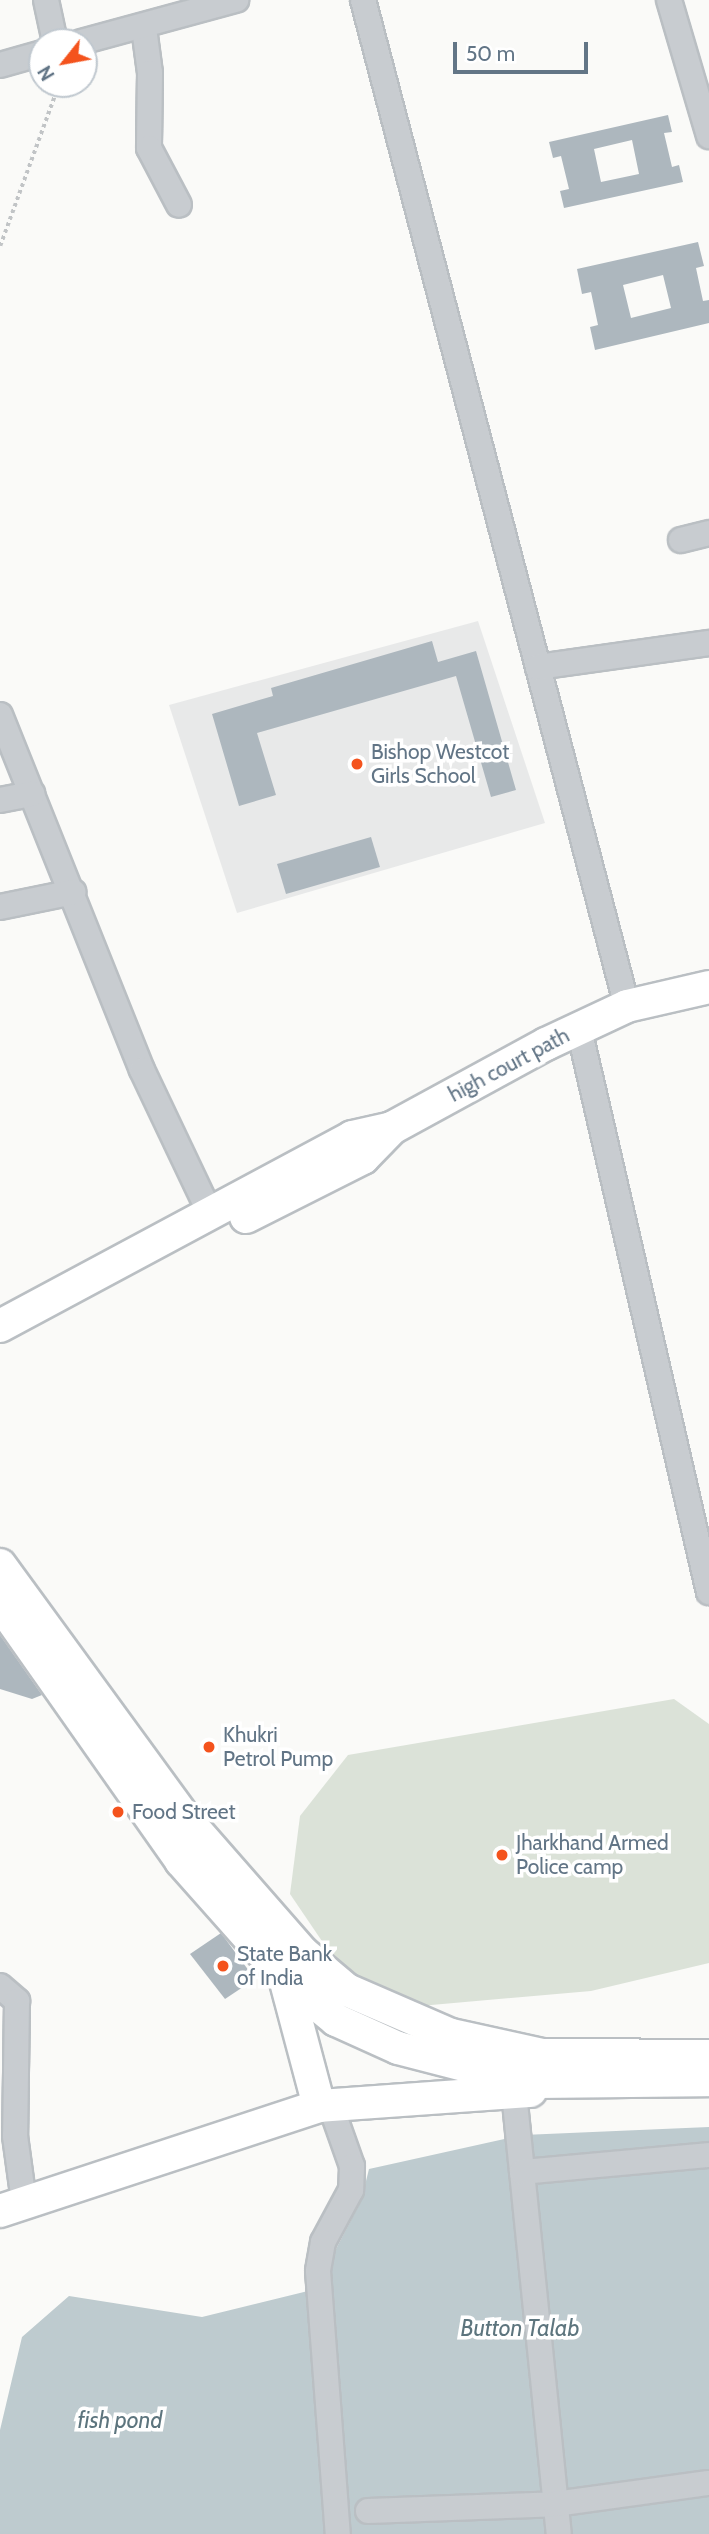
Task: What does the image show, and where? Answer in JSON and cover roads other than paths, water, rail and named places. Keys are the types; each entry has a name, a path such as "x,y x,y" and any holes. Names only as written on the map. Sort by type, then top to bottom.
{"main road":[{"name":"high court path","path":"393,1128 579,1028 627,1006 709,987"},
{"path":"0,1326 352,1137 393,1128"},
{"path":"0,1342 363,1158 393,1128"},
{"path":"0,1565 206,1845 303,1953 347,1990 452,2035 541,2054 709,2056"},
{"path":"0,1579 209,1865 319,1980 410,2028 486,2051 572,2063 709,2061"},
{"path":"0,1592 171,1834 289,1970 336,2006 406,2040 521,2073 709,2073"},
{"path":"0,1603 181,1861 285,1978 336,2020 398,2048 529,2082 709,2080"},
{"path":"285,1978 325,2105"},
{"path":"7,2208 325,2105 514,2093 600,2080"}],"street":[{"path":"46,0 52,28"},
{"path":"98,38 144,28 236,0"},
{"path":"341,0 363,8 627,1006"},
{"path":"669,0 709,136"},
{"path":"144,28 150,72 149,148 179,205"},
{"path":"0,65 28,57"},
{"path":"681,540 709,533"},
{"path":"538,667 709,643"},
{"path":"0,715 142,1070 210,1213"},
{"path":"0,800 32,794"},
{"path":"0,907 73,892"},
{"path":"579,1028 709,1592"},
{"path":"0,1336 393,1128"},
{"path":"0,1986 17,2001 15,2136 7,2208"},
{"path":"514,2093 559,2534"},
{"path":"325,2105 352,2166 351,2190 323,2242 318,2271 338,2534"},
{"path":"522,2172 709,2155"},
{"path":"368,2511 555,2504 709,2483"}],"water":[{"name":"Button Talab","path":"709,2127 709,2534 351,2534 324,2272 361,2201 369,2169 523,2135"},
{"name":"fish pond","path":"308,2291 327,2534 0,2534 0,2430 22,2337 69,2296 202,2317"}],"place":[{"name":"Bishop Westcot Girls School","path":"357,764"},
{"name":"Khukri Petrol Pump","path":"209,1747"},
{"name":"Food Street","path":"118,1812"},
{"name":"Jharkhand Armed Police camp","path":"502,1855"},
{"name":"State Bank of India","path":"223,1966"}]}
